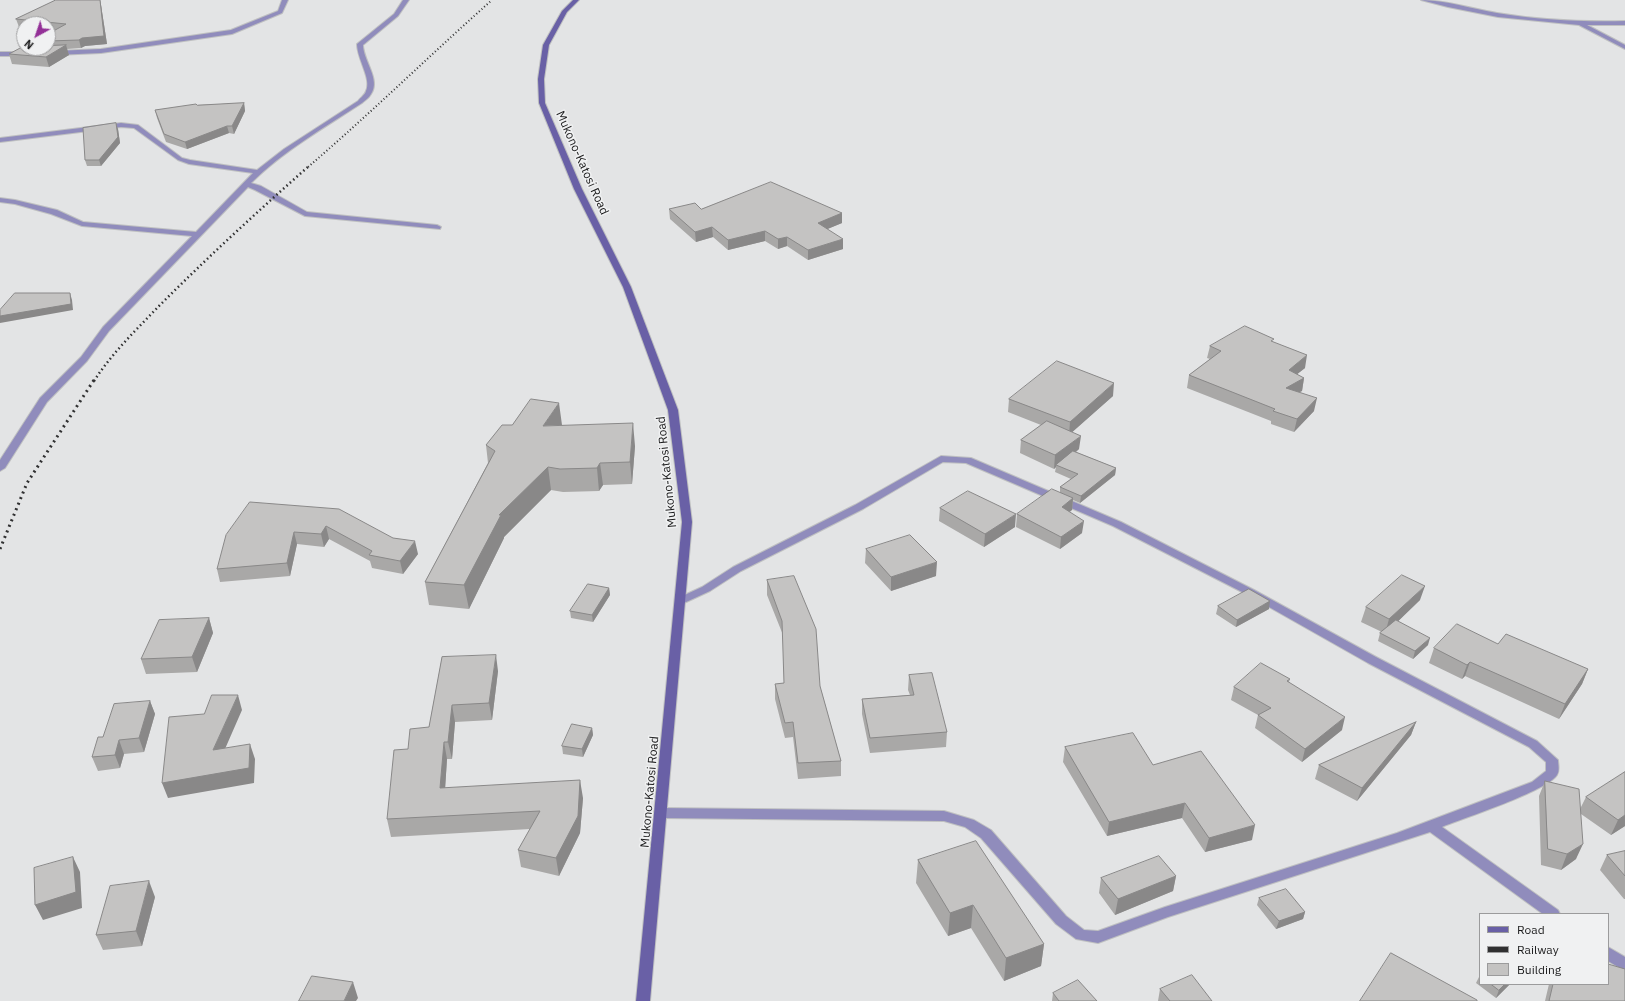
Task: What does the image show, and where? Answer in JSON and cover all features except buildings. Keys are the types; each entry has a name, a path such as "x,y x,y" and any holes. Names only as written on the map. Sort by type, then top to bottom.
{"main road":[{"name":"Mukono-Katosi Road","path":"576,0 565,11 546,45 541,79 542,103 552,131 578,189 627,287 673,410 687,522 643,1001"}],"street":[{"path":"56,53 101,51 232,32 280,12 285,0"},
{"path":"1,464 43,400 84,359 106,329 246,184 258,172 286,150 360,102 369,92 371,83 358,51 360,44 396,14 406,0"},
{"path":"1424,0 1486,13 1579,23 1625,22"},
{"path":"1579,23 1625,47"},
{"path":"0,54 16,53"},
{"path":"0,140 121,125 136,126 180,159 189,162 258,172"},
{"path":"246,184 258,188 305,214 437,227"},
{"path":"0,200 15,202 54,212 82,224 198,234"},
{"path":"661,813 944,816 969,823 986,834 1061,920 1081,935 1098,938 1165,913 1402,837 1536,785 1552,773 1552,760 1533,744 1372,660 1250,592 1117,524 968,460 941,459 859,507 737,569 706,589 680,601"},
{"path":"1431,826 1552,913"},
{"path":"1609,954 1625,965"}],"railway":[{"path":"308,167 355,126 492,0"},
{"path":"94,381 117,351 160,305 233,234 309,166"},
{"path":"0,549 27,483 94,380"}]}
